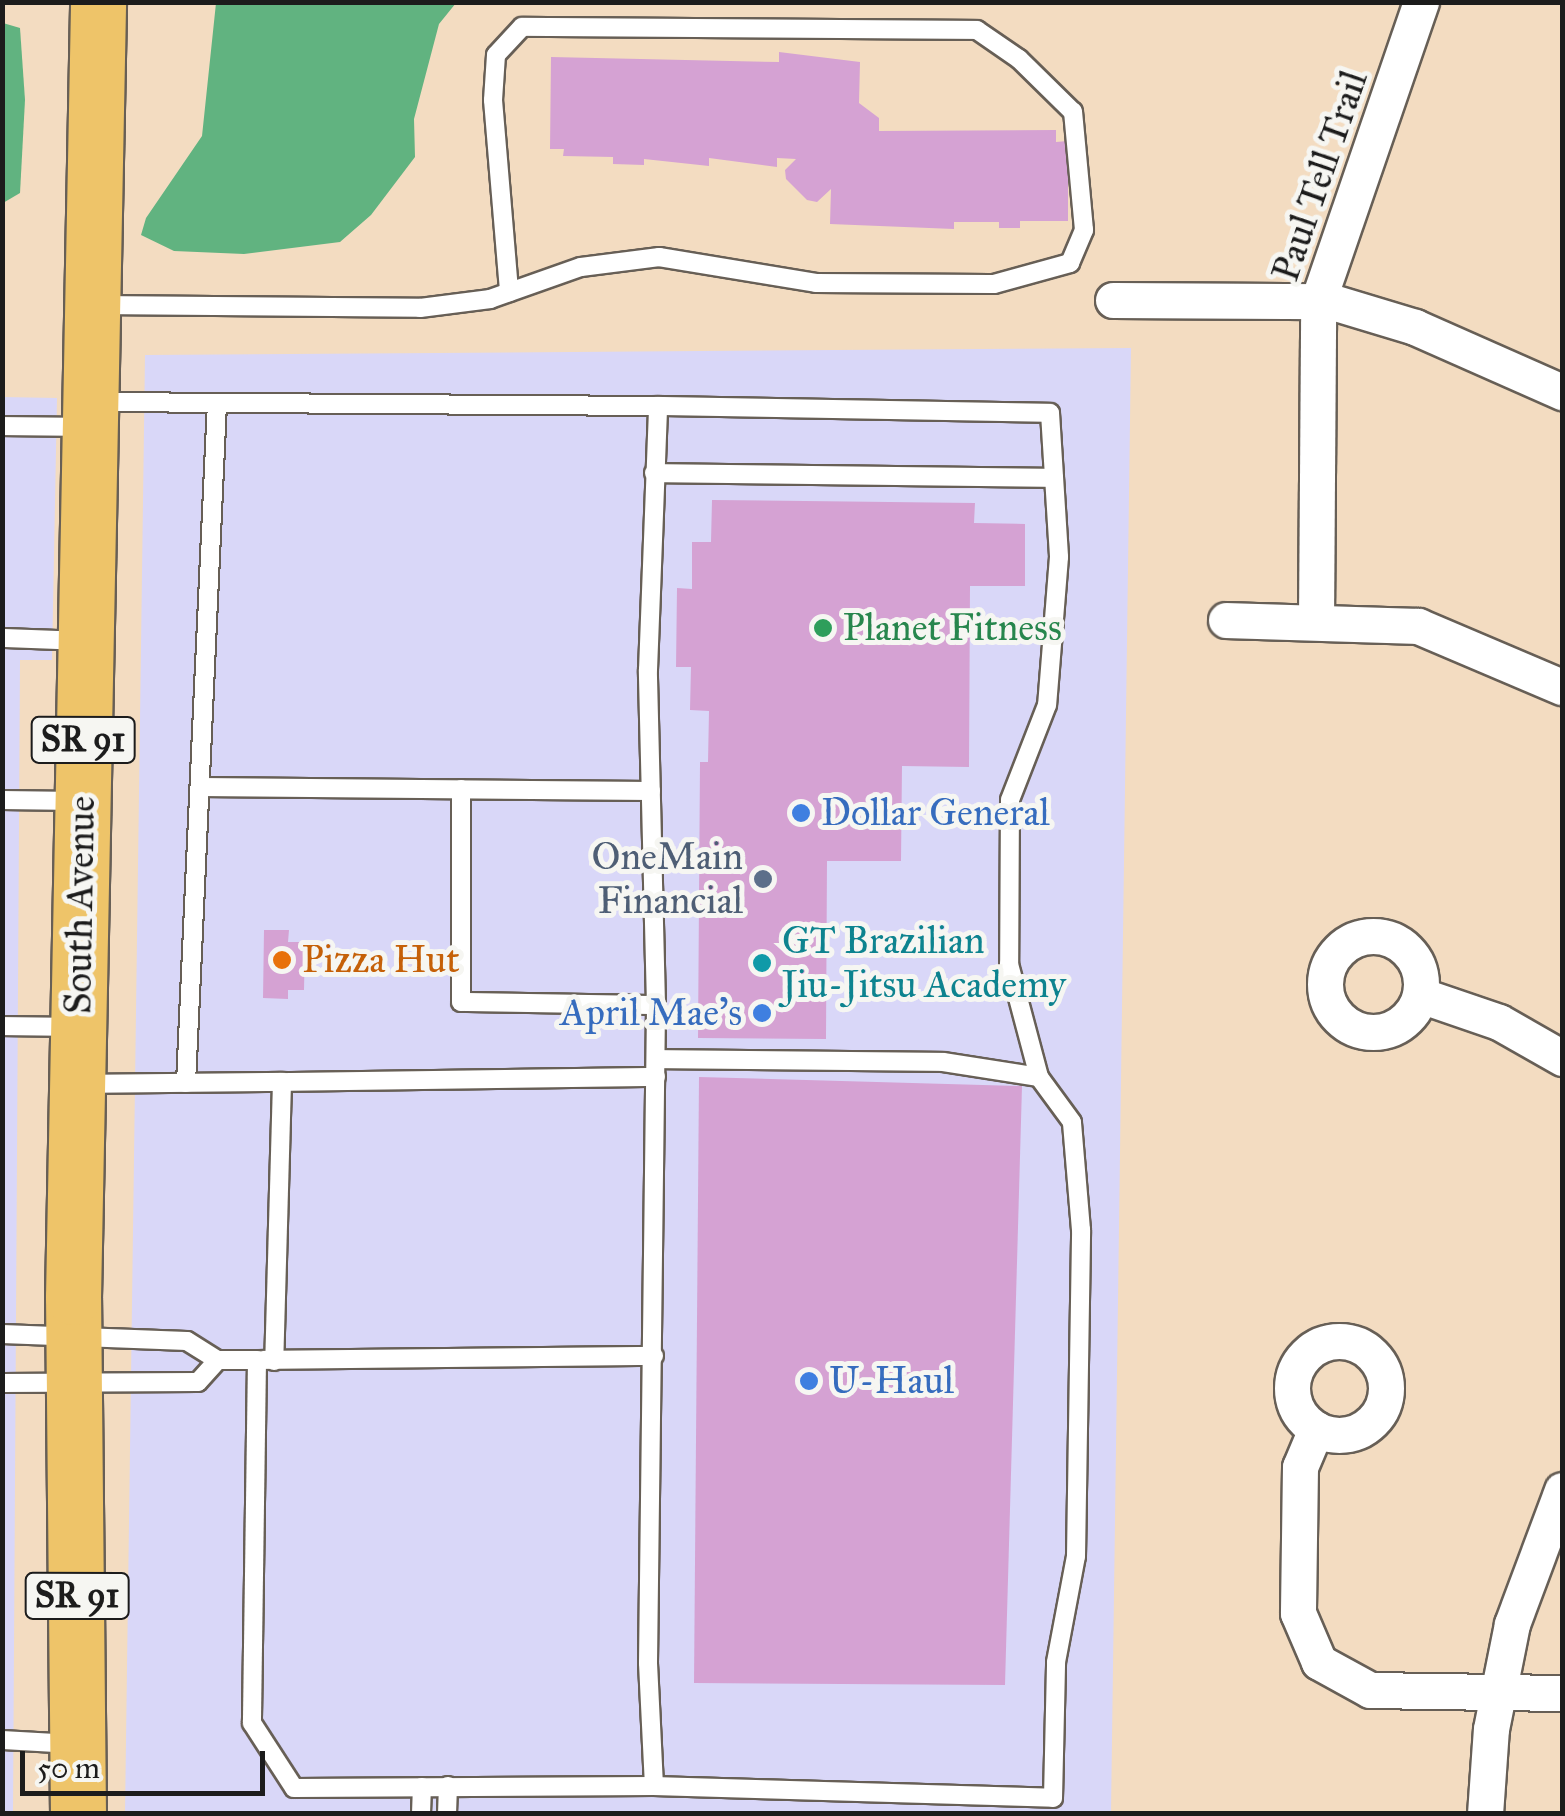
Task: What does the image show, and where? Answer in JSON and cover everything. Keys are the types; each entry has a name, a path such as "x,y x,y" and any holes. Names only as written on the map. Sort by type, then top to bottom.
{"main road":[{"name":"South Avenue","path":"78,1810 74,1360 77,1084 98,2"}],"street":[{"name":"Paul Tell Trail","path":"1316,621 1318,300 1422,2"},
{"path":"1113,300 1318,300 1415,327 1562,392"},
{"path":"1226,620 1418,626 1562,687"},
{"path":"1420,995 1499,1022 1562,1058"},
{"path":"1316,1429 1300,1467 1298,1613 1319,1662 1370,1690 1562,1693"},
{"path":"1485,1814 1497,1693 1535,1550 1562,1490"}],"lane":[{"path":"92,304 420,308 509,292 580,267 659,257 816,283 994,284 1070,263 1084,230 1073,112 1019,58 977,30 522,27 496,55 493,100 509,292"},
{"path":"186,1083 218,404"},
{"path":"2,426 218,404 1050,413 1059,557 1047,705 1010,800 1009,964 1039,1077 1072,1122 1081,1230 1076,1556 1056,1662 1054,1798 654,1786 294,1788 252,1723 265,1360 282,1082"},
{"path":"654,1786 648,1663 656,1068 651,792 658,406"},
{"path":"654,473 1054,478"},
{"path":"2,638 85,642"},
{"path":"200,787 651,792"},
{"path":"460,790 460,1002 656,1006"},
{"path":"2,800 82,802"},
{"path":"2,1026 78,1028"},
{"path":"77,1084 282,1082 943,1062 1039,1077"},
{"path":"2,1334 74,1360 198,1382 218,1360"},
{"path":"2,1383 74,1360 187,1341 218,1360 654,1356"},
{"path":"2,1740 78,1744"},
{"path":"447,1814 448,1786"},
{"path":"421,1814 422,1787"}],"shaded area":[{"path":"1131,348 1111,1813 125,1814 145,355"},
{"path":"2,397 57,398 52,660 20,660 13,1813 3,1814"}],"green space":[{"path":"216,3 456,3 439,24 414,119 415,157 371,215 340,242 244,254 174,251 141,235 146,218 202,136"},
{"path":"3,23 20,28 25,100 20,193 3,203"}],"building":[{"path":"779,52 860,62 859,103 879,118 879,131 1056,130 1056,142 1068,141 1068,221 1020,221 1020,228 999,228 999,222 954,222 954,229 830,224 831,189 817,202 807,200 786,179 785,170 796,159 777,158 777,167 709,158 709,166 644,159 644,165 613,164 613,157 563,156 564,149 550,149 551,57 779,62"},
{"name":"Planet Fitness","path":"712,500 975,503 974,523 1025,524 1025,586 970,586 969,767 902,766 901,861 827,861 826,1039 698,1038 700,762 708,762 709,711 690,710 691,667 676,667 677,588 692,589 692,542 711,542"},
{"path":"264,930 289,930 288,942 305,942 304,990 288,990 288,999 263,998"},
{"path":"699,1077 1022,1086 1005,1685 694,1683"}],"place":[{"name":"Planet Fitness","path":"823,628"},
{"name":"Dollar General","path":"801,813"},
{"name":"OneMain Financial","path":"763,879"},
{"name":"Pizza Hut","path":"282,960"},
{"name":"GT Brazilian Jiu-Jitsu Academy","path":"762,963"},
{"name":"April Mae's","path":"762,1013"},
{"name":"U-Haul","path":"809,1381"}]}
